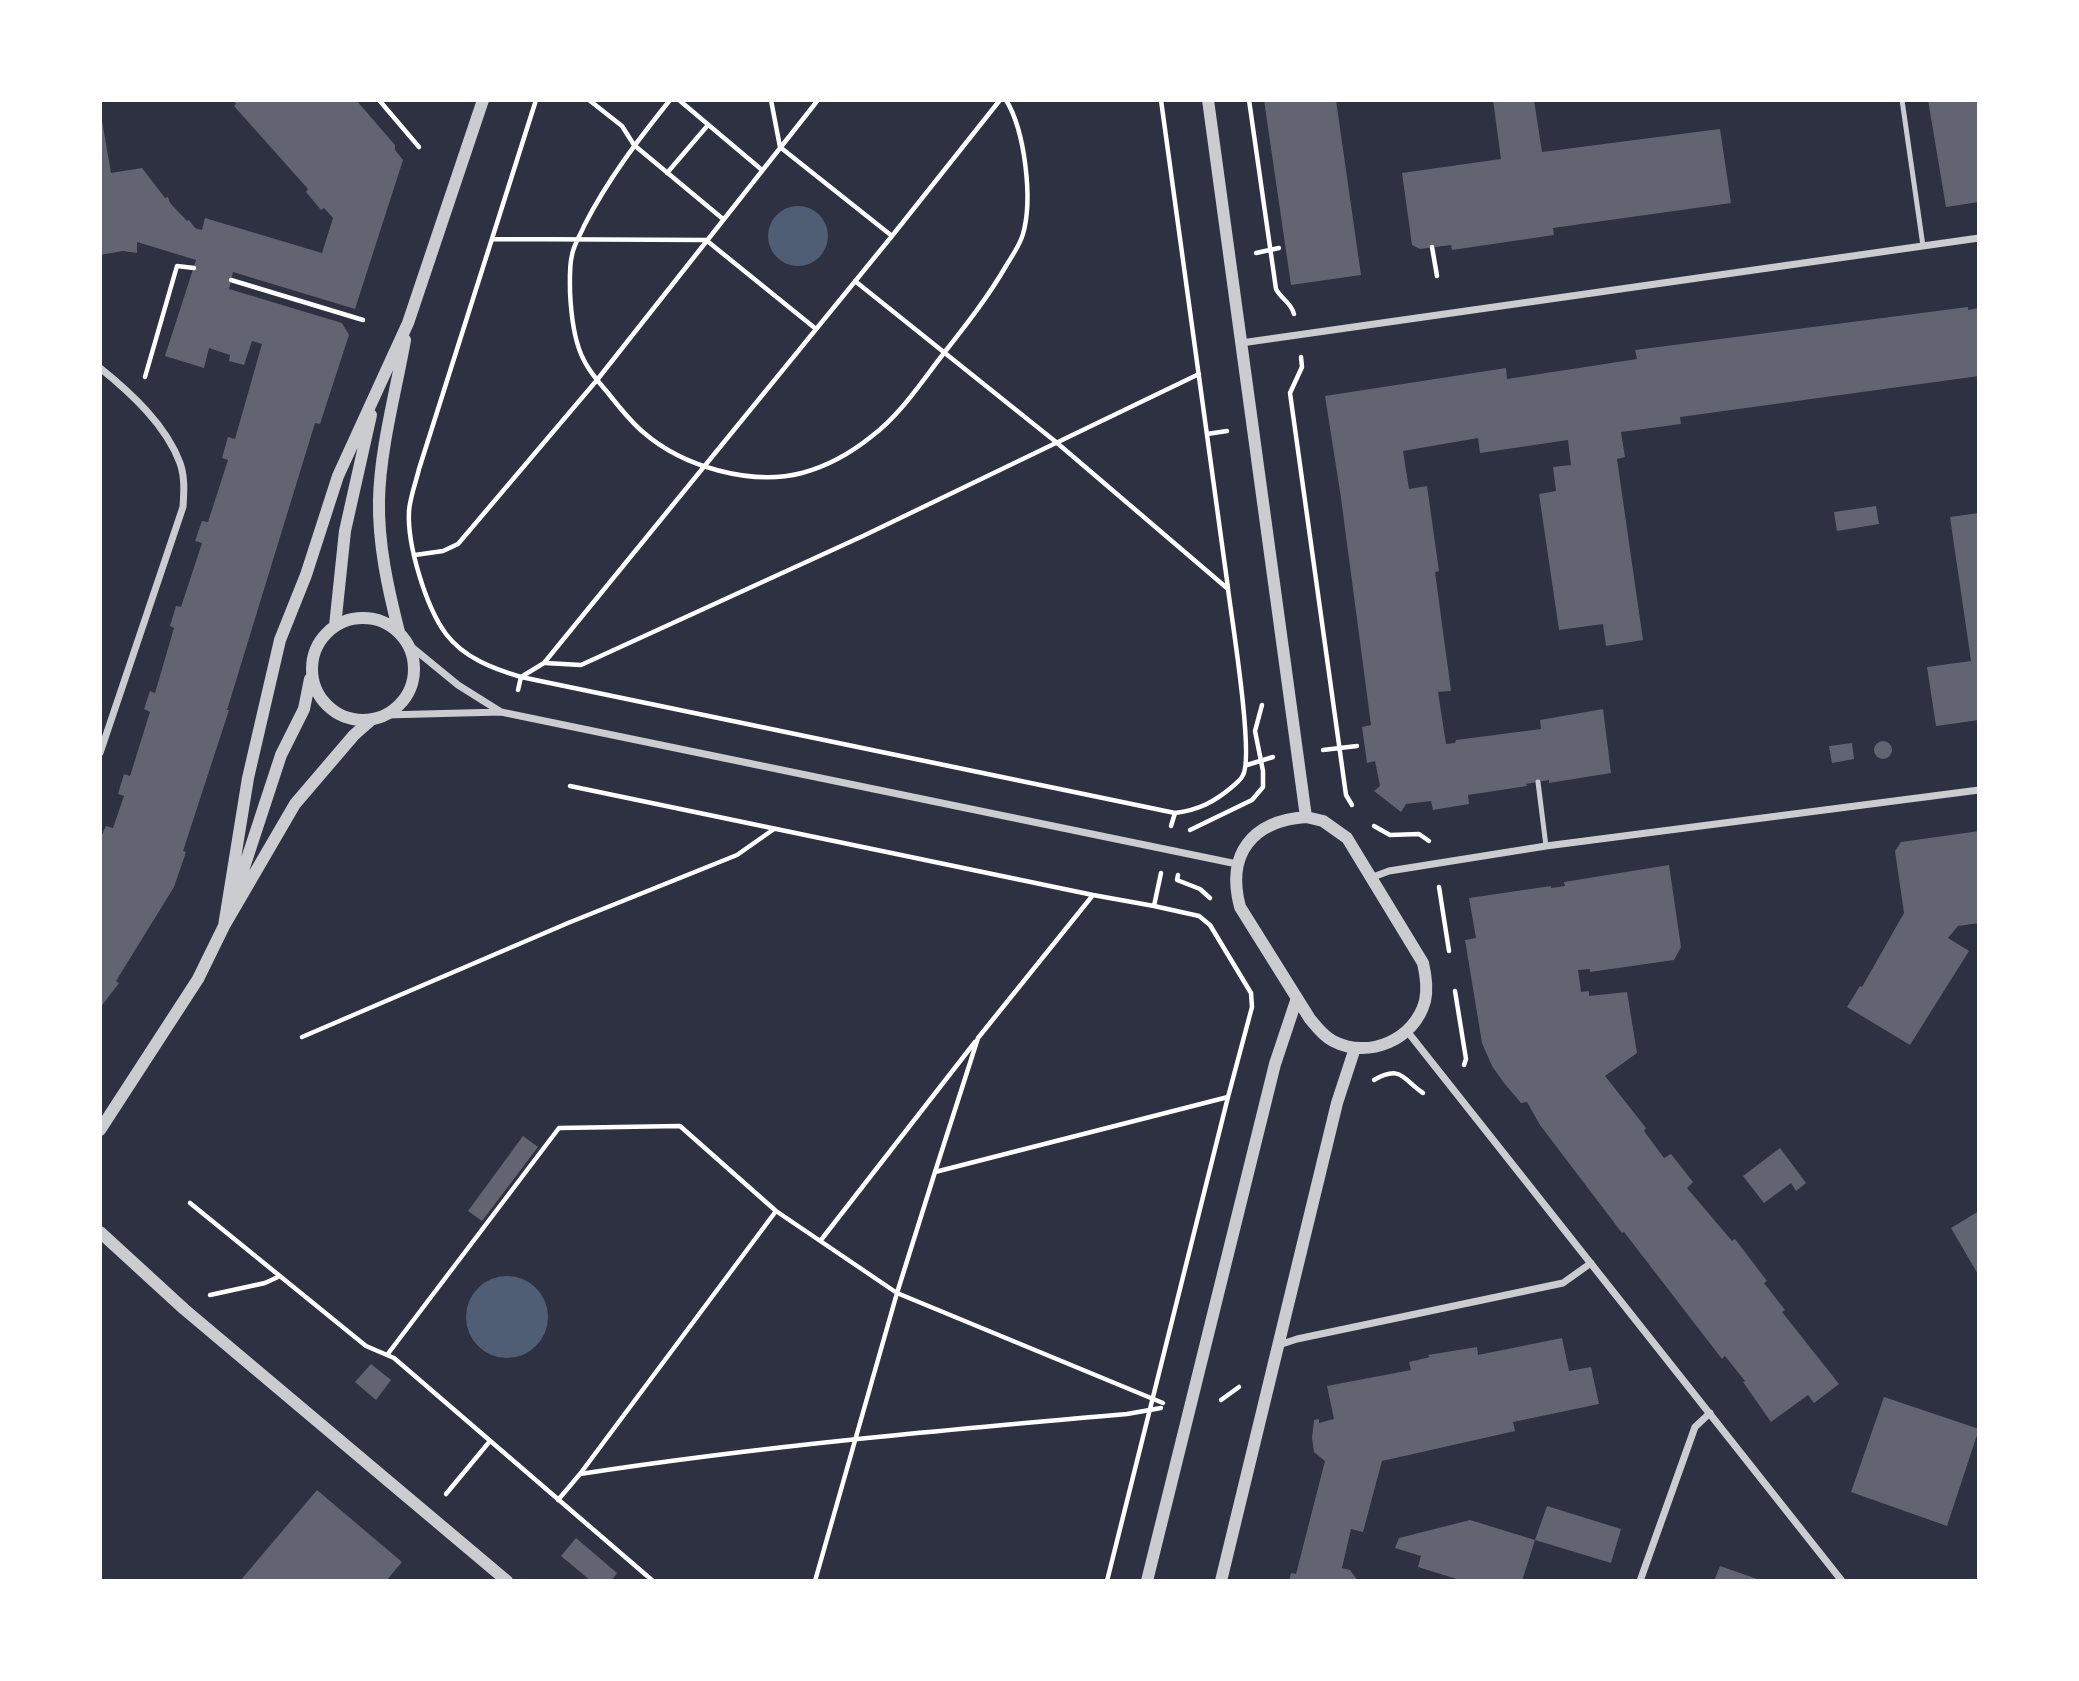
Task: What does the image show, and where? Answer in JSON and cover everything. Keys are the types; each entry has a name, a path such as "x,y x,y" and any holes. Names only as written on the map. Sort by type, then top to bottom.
{"street":[{"path":"225,926 239,829 275,655 306,575 338,476 408,323 483,100"},
{"path":"1208,100 1306,817"},
{"path":"1241,343 1979,238"},
{"path":"399,632 383,560 379,498 381,473 408,323"},
{"path":"100,368 138,401 169,442 180,464 185,485 183,507 100,753"},
{"path":"335,626 345,531 379,384"},
{"path":"225,926 281,755 304,709 316,647 324,635 335,626 361,617 375,618 388,624 458,685 501,712"},
{"path":"385,715 405,697 411,684 413,657 408,644"},
{"path":"311,674 321,700 331,710 344,717 372,720"},
{"path":"100,1130 198,979 295,804 354,735 372,720 385,715 501,712 1237,864"},
{"path":"1373,877 1389,871 1546,846 1979,790"},
{"path":"1306,817 1323,821 1347,838 1423,963 1427,982 1425,1000 1419,1016 1407,1031 1383,1046 1355,1048 1334,1042 1320,1032 1240,907 1236,888 1237,864 1245,847 1268,825 1285,819 1306,817"},
{"path":"1147,1581 1275,1064 1297,998"},
{"path":"1407,1031 1842,1581"},
{"path":"1221,1581 1337,1102 1355,1048"},
{"path":"100,1232 184,1309 507,1581"},
{"path":"1279,1345 1563,1283 1591,1263"},
{"path":"1640,1581 1695,1427 1710,1413"}],"lane":[{"path":"1902,100 1923,246"},
{"path":"1538,782 1546,846"}],"path":[{"path":"379,100 419,147"},
{"path":"536,100 419,469 409,509 415,555 422,582 447,635 462,649 490,667 520,677 1175,813 1196,811 1217,800 1243,777 1247,765 1246,733 1228,589 1161,100"},
{"path":"589,100 622,126 634,145 723,219"},
{"path":"670,100 634,145 595,204 577,239 571,257 569,279 574,332 580,353 597,380 644,433 660,445 703,465 738,474 771,477 802,473 834,462 872,436 893,417 981,305 1023,234 1027,206 1026,173 1014,118 1006,100"},
{"path":"678,100 762,170"},
{"path":"771,100 780,147 892,236"},
{"path":"415,555 443,551 458,544 597,380 818,100"},
{"path":"520,677 544,663 1000,100"},
{"path":"1249,100 1276,289 1279,296 1290,304 1294,315"},
{"path":"667,173 708,125"},
{"path":"493,239 706,240 816,329"},
{"path":"1432,247 1437,276"},
{"path":"1251,254 1279,248"},
{"path":"138,401 177,266 194,268"},
{"path":"232,280 363,320"},
{"path":"855,281 1056,442 1228,589"},
{"path":"1301,359 1302,367 1290,393 1346,795 1348,802 1357,810"},
{"path":"544,663 581,665 863,537 1199,374"},
{"path":"1207,434 1229,430"},
{"path":"517,695 520,677"},
{"path":"1320,751 1357,746"},
{"path":"1258,747 1263,771"},
{"path":"1247,765 1275,757"},
{"path":"570,786 1154,906 1199,916 1210,925 1251,993 1252,1007 1107,1581"},
{"path":"1170,830 1175,813"},
{"path":"1365,816 1382,832 1398,836 1419,834 1430,843"},
{"path":"302,1037 568,923 737,855 775,828"},
{"path":"1154,906 1162,870"},
{"path":"821,1240 978,1038 1094,895"},
{"path":"815,1581 897,1293 978,1038"},
{"path":"935,1172 1228,1097"},
{"path":"387,1355 559,1128 680,1126 776,1211 897,1293 1152,1400 1174,1406 1127,1414 855,1439 580,1474"},
{"path":"190,1203 366,1346 394,1358 653,1581"},
{"path":"558,1500 776,1211"},
{"path":"199,1298 265,1283 280,1276"},
{"path":"1214,1405 1246,1382"},
{"path":"440,1500 490,1441"}],"water":[{"path":"798,206 815,211 823,219 828,236 823,253 815,261 798,266 781,261 773,253 768,236 773,219 781,211"},
{"path":"507,1276 523,1279 536,1288 545,1301 548,1317 545,1333 536,1346 523,1355 507,1358 491,1355 478,1346 469,1333 466,1317 469,1301 478,1288 491,1279"}],"building":[{"path":"232,100 356,100 395,145 395,150 403,160 355,309 233,272 229,289 342,323 349,335 320,424 315,423 174,887 116,981 119,983 100,1008 100,839 106,826 113,828 124,796 118,794 124,774 130,776 150,712 144,709 150,691 155,693 174,628 170,626 176,606 181,607 202,543 195,541 202,521 208,522 228,460 222,458 228,437 235,439 262,344 252,341 244,365 229,361 230,355 209,348 204,368 165,356 196,260 137,242 137,253 123,251 100,255 100,109 111,173 142,168 165,198 168,197 170,203 195,228 202,230 205,218 322,253 333,218 324,208 321,210 306,192 308,189 234,106 236,104"},
{"path":"1264,100 1336,100 1361,275 1291,285"},
{"path":"1493,100 1534,100 1542,152 1720,129 1731,203 1553,228 1554,235 1452,250 1451,245 1420,249 1412,245 1402,173 1501,159"},
{"path":"1928,100 1979,100 1979,202 1946,207"},
{"path":"1968,307 1968,310 1979,308 1979,376 1680,417 1681,424 1621,432 1625,457 1617,459 1643,640 1606,646 1603,624 1559,630 1539,494 1556,491 1553,467 1571,465 1568,440 1480,453 1478,438 1403,451 1409,489 1427,486 1451,691 1438,692 1446,744 1455,743 1456,740 1541,729 1540,720 1603,709 1611,773 1549,783 1549,780 1468,795 1469,804 1433,810 1431,801 1406,804 1401,812 1374,791 1380,786 1375,761 1367,763 1362,727 1371,725 1325,396 1506,368 1507,379 1637,359 1635,350"},
{"path":"1876,506 1879,524 1837,531 1834,512"},
{"path":"1979,513 1979,720 1936,726 1927,667 1971,661 1950,517"},
{"path":"1879,741 1887,741 1892,750 1890,757 1879,759 1874,754 1874,746"},
{"path":"1852,743 1854,759 1832,763 1829,746"},
{"path":"1979,831 1979,923 1958,926 1948,938 1969,951 1910,1045 1847,1007 1860,986 1862,987 1904,913 1895,851 1901,842"},
{"path":"1669,865 1681,947 1674,960 1590,972 1590,969 1578,970 1581,992 1589,991 1589,996 1627,992 1637,1053 1605,1076 1646,1128 1644,1131 1664,1158 1671,1154 1693,1182 1687,1188 1732,1241 1735,1239 1767,1281 1764,1283 1785,1310 1782,1312 1839,1384 1814,1403 1808,1395 1771,1422 1743,1382 1745,1381 1725,1356 1722,1359 1624,1232 1622,1233 1540,1125 1527,1102 1521,1103 1504,1083 1492,1066 1482,1043 1465,940 1476,938 1469,898 1565,886 1564,882"},
{"path":"523,1136 538,1147 482,1221 468,1211"},
{"path":"1780,1148 1806,1183 1796,1191 1791,1183 1764,1203 1743,1176"},
{"path":"1979,1211 1979,1276 1951,1228"},
{"path":"1562,1338 1569,1371 1591,1367 1599,1404 1513,1422 1515,1431 1382,1461 1363,1532 1351,1529 1342,1568 1350,1570 1358,1581 1289,1581 1291,1573 1296,1574 1325,1461 1314,1452 1314,1420 1319,1419 1319,1423 1334,1419 1327,1386 1411,1370 1409,1362 1430,1357 1428,1355 1477,1347 1478,1355"},
{"path":"371,1364 391,1380 376,1400 355,1382"},
{"path":"1884,1397 1979,1429 1947,1526 1851,1492"},
{"path":"317,1490 402,1562 386,1581 240,1581"},
{"path":"1547,1506 1621,1529 1611,1563 1535,1540"},
{"path":"1470,1520 1535,1540 1522,1581 1463,1581 1418,1567 1421,1556 1395,1548 1399,1538"},
{"path":"576,1538 617,1573 611,1581 591,1581 561,1556"},
{"path":"1720,1566 1763,1581 1714,1581"}]}
